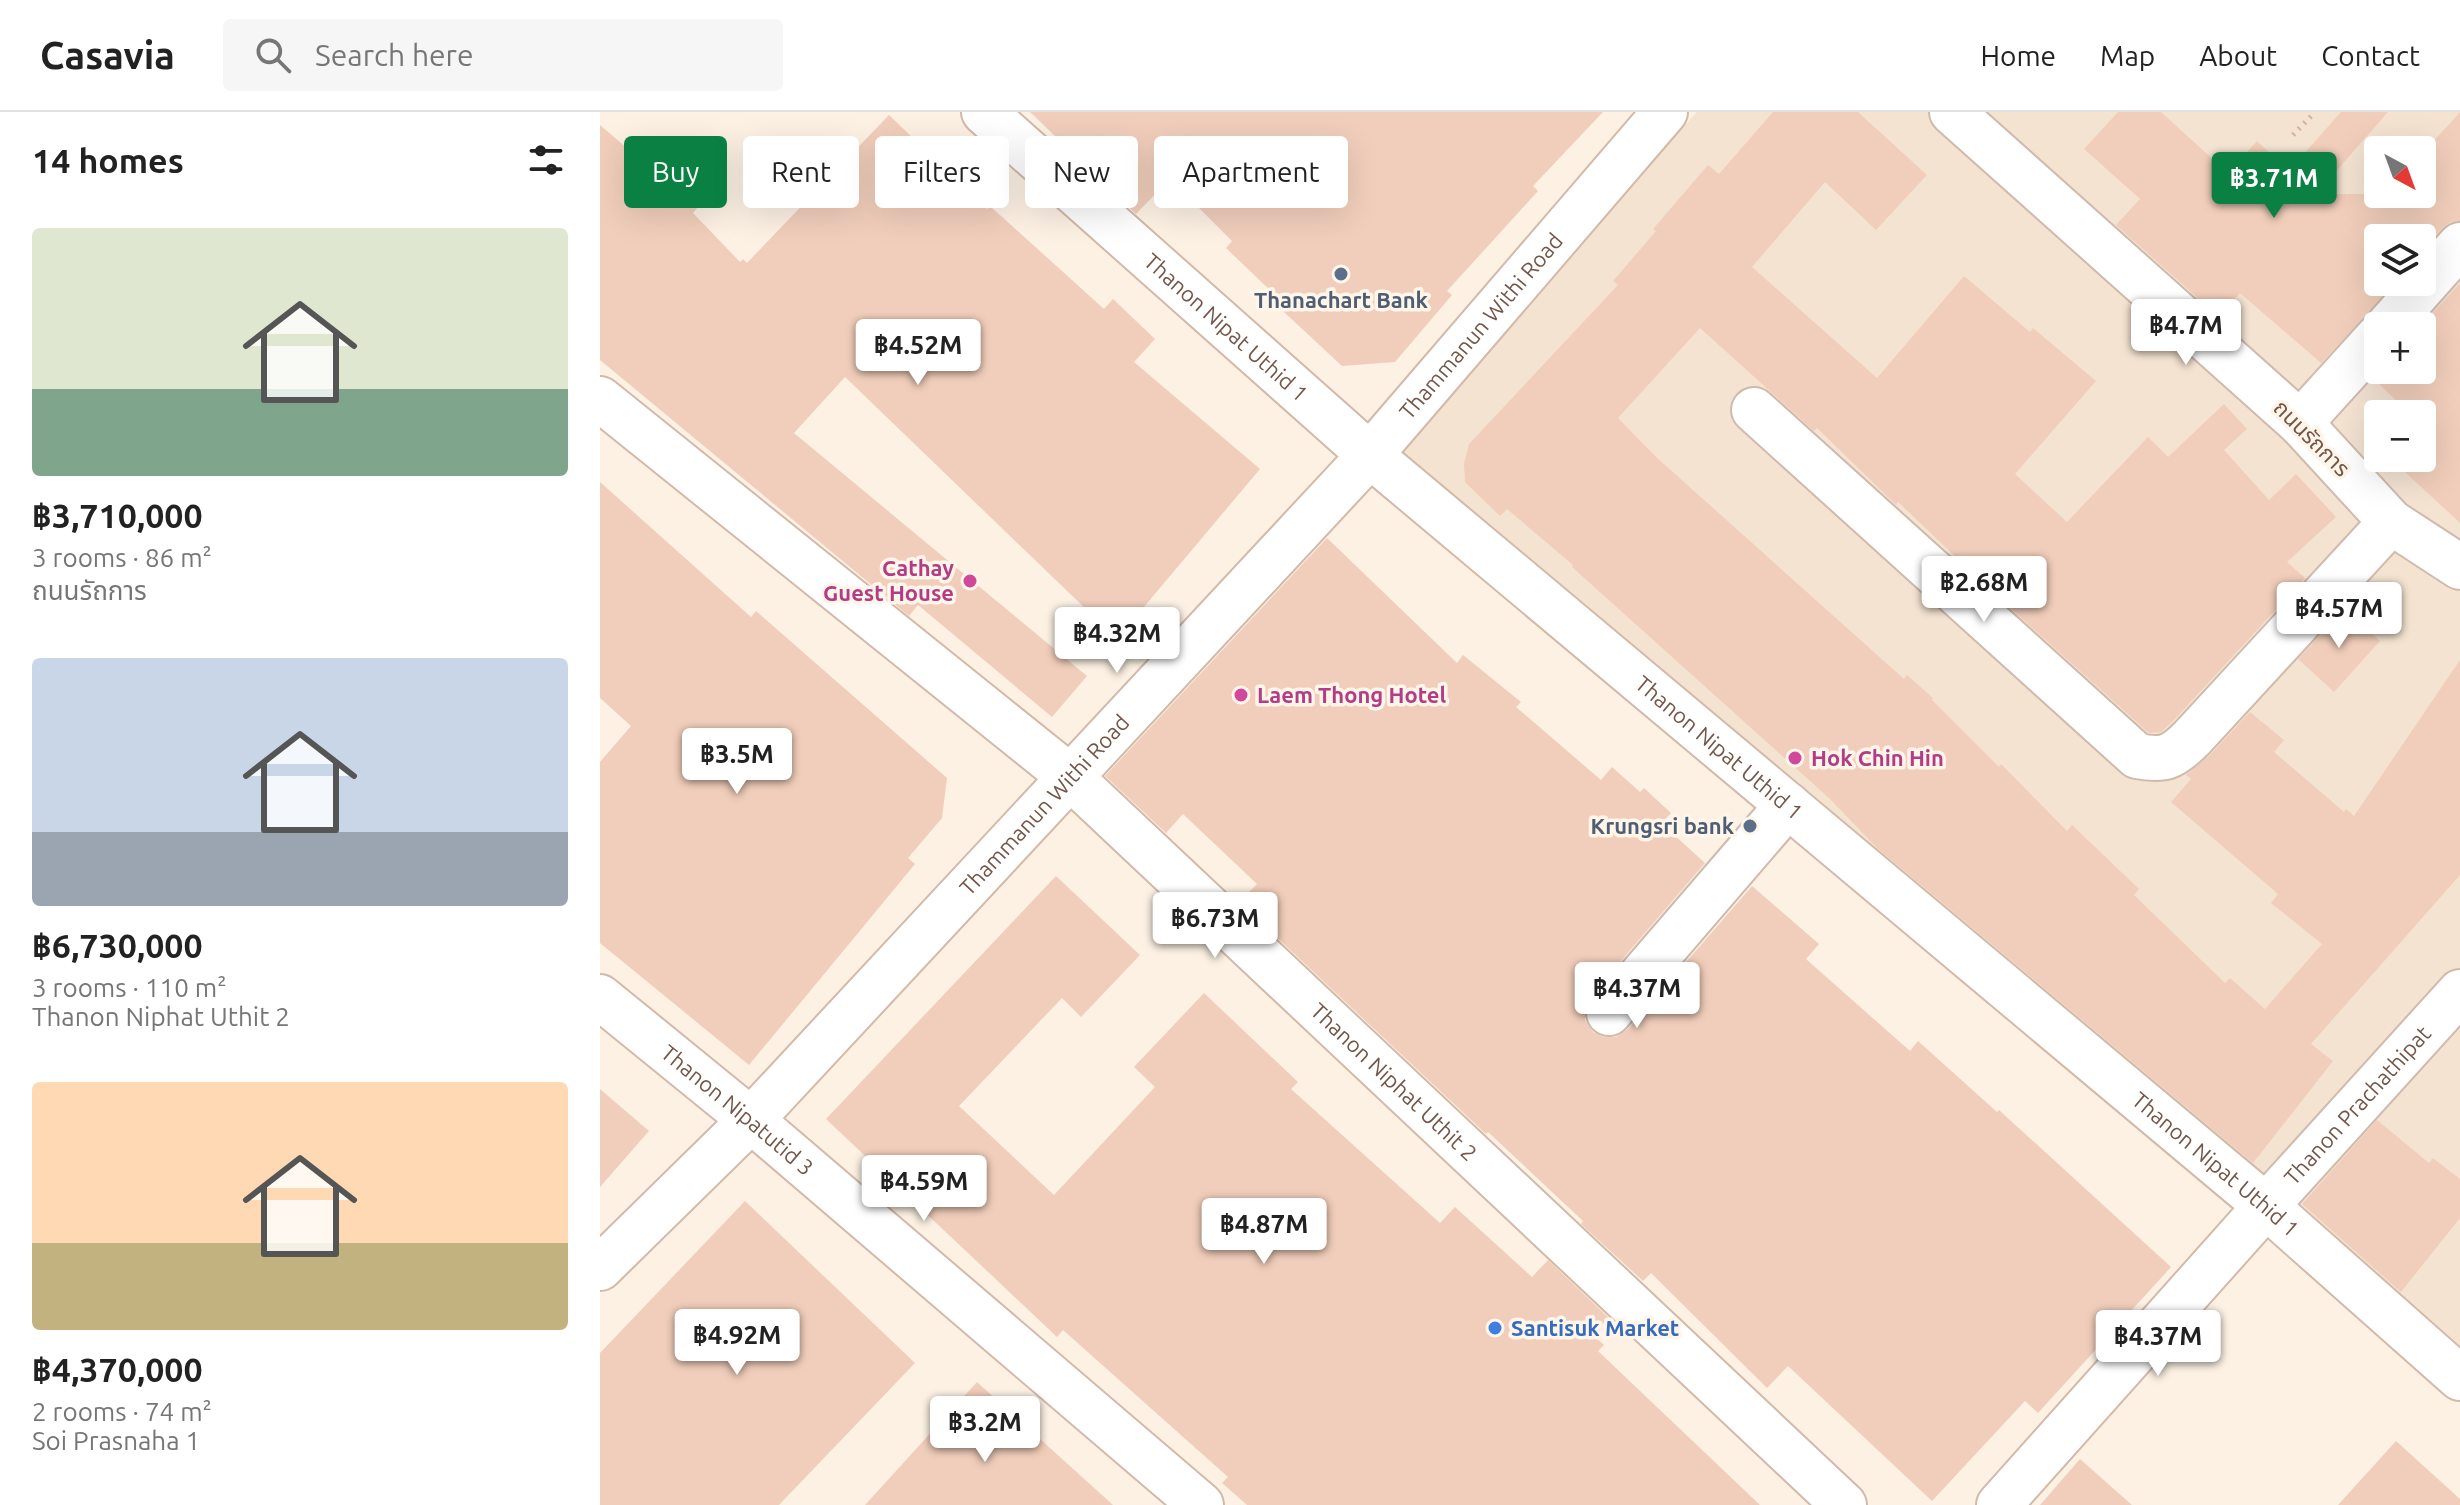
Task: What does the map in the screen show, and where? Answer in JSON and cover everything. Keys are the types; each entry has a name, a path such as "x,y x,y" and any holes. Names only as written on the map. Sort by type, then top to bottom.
{"street":[{"name":"Thanon Nipat Uthid 1","path":"984,112 1370,455 2266,1206 2460,1378"},
{"name":"Thammanun Withi Road","path":"600,1268 751,1120 1370,455 1665,112"},
{"name":"ถนนรัถการ","path":"1952,112 2300,423 2391,522 2460,567"},
{"path":"2400,312 2460,245"},
{"path":"2300,423 2364,352"},
{"name":"Thanon Niphat Uthit 2","path":"600,399 1069,776 1844,1505"},
{"path":"1754,410 2137,756 2160,760 2179,752 2391,522"},
{"path":"1609,1013 1788,805"},
{"name":"Thanon Prachathipat","path":"1999,1505 2460,992"},
{"name":"Thanon Nipatutid 3","path":"600,997 751,1120 1184,1500"}],"path":[{"path":"2293,135 2315,112"}],"shaded area":[{"path":"1697,112 2460,112 2460,1383 1391,448"}],"building":[{"path":"1030,112 1603,112 1533,186 1538,191 1447,291 1452,295 1395,362 1342,366 1271,300 1275,295 1226,248 1232,241 1199,208 1348,208 1348,136 1154,136 1154,195 1136,214 1130,208 1138,208 1138,136 1055,136"},
{"path":"1773,112 1858,112 1927,175 1876,230 1825,182 1752,267 1877,378 1964,276 2030,332 2033,328 2096,381 2015,474 2067,522 2148,437 2168,457 2224,404 2247,429 2224,450 2269,500 2296,474 2336,517 2287,562 2305,578 2174,720 2161,732 2149,733 1898,502 1896,505 1817,428 1814,431 1700,328 1618,418 1655,456 1904,679 1907,675 1933,698 1999,767 2001,764 2067,831 2072,825 2139,889 2134,895 2225,983 2230,978 2265,1009 2322,944 2271,903 2278,894 2171,802 2191,779 2186,775 2209,756 2250,712 2284,740 2274,752 2344,812 2346,809 2354,816 2460,660 2460,875 2311,1044 2333,1061 2253,1163 1877,848 1830,799 1573,565 1507,509 1500,516 1465,482 1464,464 1469,444 1618,285 1613,281 1708,165 1719,174"},
{"path":"2118,112 2161,112 2228,173 2257,141 2287,169 2341,112 2388,112 2316,194 2364,194 2364,208 2436,208 2436,139 2460,112 2460,221 2451,222 2436,235 2436,224 2364,224 2364,296 2382,296 2369,312 2364,312 2364,318 2321,363 2240,293 2219,317 2116,225 2140,199 2084,149"},
{"path":"889,115 911,136 875,136 875,208 992,208 1104,309 1113,299 1155,339 1134,362 1260,469 1117,639 845,377 794,433 1087,676 1052,717 918,605 909,616 600,360 600,125 624,146 624,208 697,208 693,213 740,262 743,259 747,263 800,208 859,208 859,146"},
{"path":"2460,283 2460,523 2405,472 2436,472 2436,400 2396,400 2379,384 2436,384 2434,312"},
{"path":"600,482 751,617 756,611 947,778 942,818 908,858 915,864 749,1065 600,943 600,762 631,726 600,698"},
{"path":"1327,538 1457,663 1463,655 1521,702 1516,707 1601,780 1612,767 1640,792 1644,788 1671,813 1661,823 1705,863 1590,997 1585,1008 1585,1020 1593,1032 1604,1037 1616,1037 1628,1029 1752,886 1819,944 1806,959 1910,1051 1918,1041 1997,1112 1999,1110 2171,1267 2038,1413 2025,1401 1932,1501 1788,1366 1767,1388 1651,1273 1643,1281 1581,1224 1583,1221 1239,902 1257,884 1183,814 1166,833 1105,776"},
{"path":"2345,609 2380,641 2334,692 2298,659"},
{"path":"1056,876 1140,955 1081,1017 1062,998 959,1106 1054,1195 1155,1087 1134,1067 1204,993 1298,1082 1291,1089 1440,1223 1455,1207 1532,1277 1548,1260 1609,1318 1593,1335 1604,1345 1598,1351 1760,1505 1247,1505 1222,1483 1228,1477 1063,1330 1057,1337 826,1119"},
{"path":"600,1089 649,1131 600,1187"},
{"path":"2377,1120 2429,1163 2433,1158 2460,1179 2460,1218 2401,1292 2302,1204"},
{"path":"745,1201 915,1363 779,1505 600,1505 600,1353"},
{"path":"977,1382 1113,1505 865,1505"},
{"path":"2396,1441 2460,1499 2460,1505 2338,1505"},
{"path":"2080,1459 2132,1505 2040,1505"}],"place":[{"name":"Thanachart Bank","path":"1341,274"},
{"name":"Cathay Guest House","path":"970,581"},
{"name":"Laem Thong Hotel","path":"1241,695"},
{"name":"Hok Chin Hin","path":"1795,758"},
{"name":"Krungsri bank","path":"1750,826"},
{"name":"Santisuk Market","path":"1495,1328"}]}
